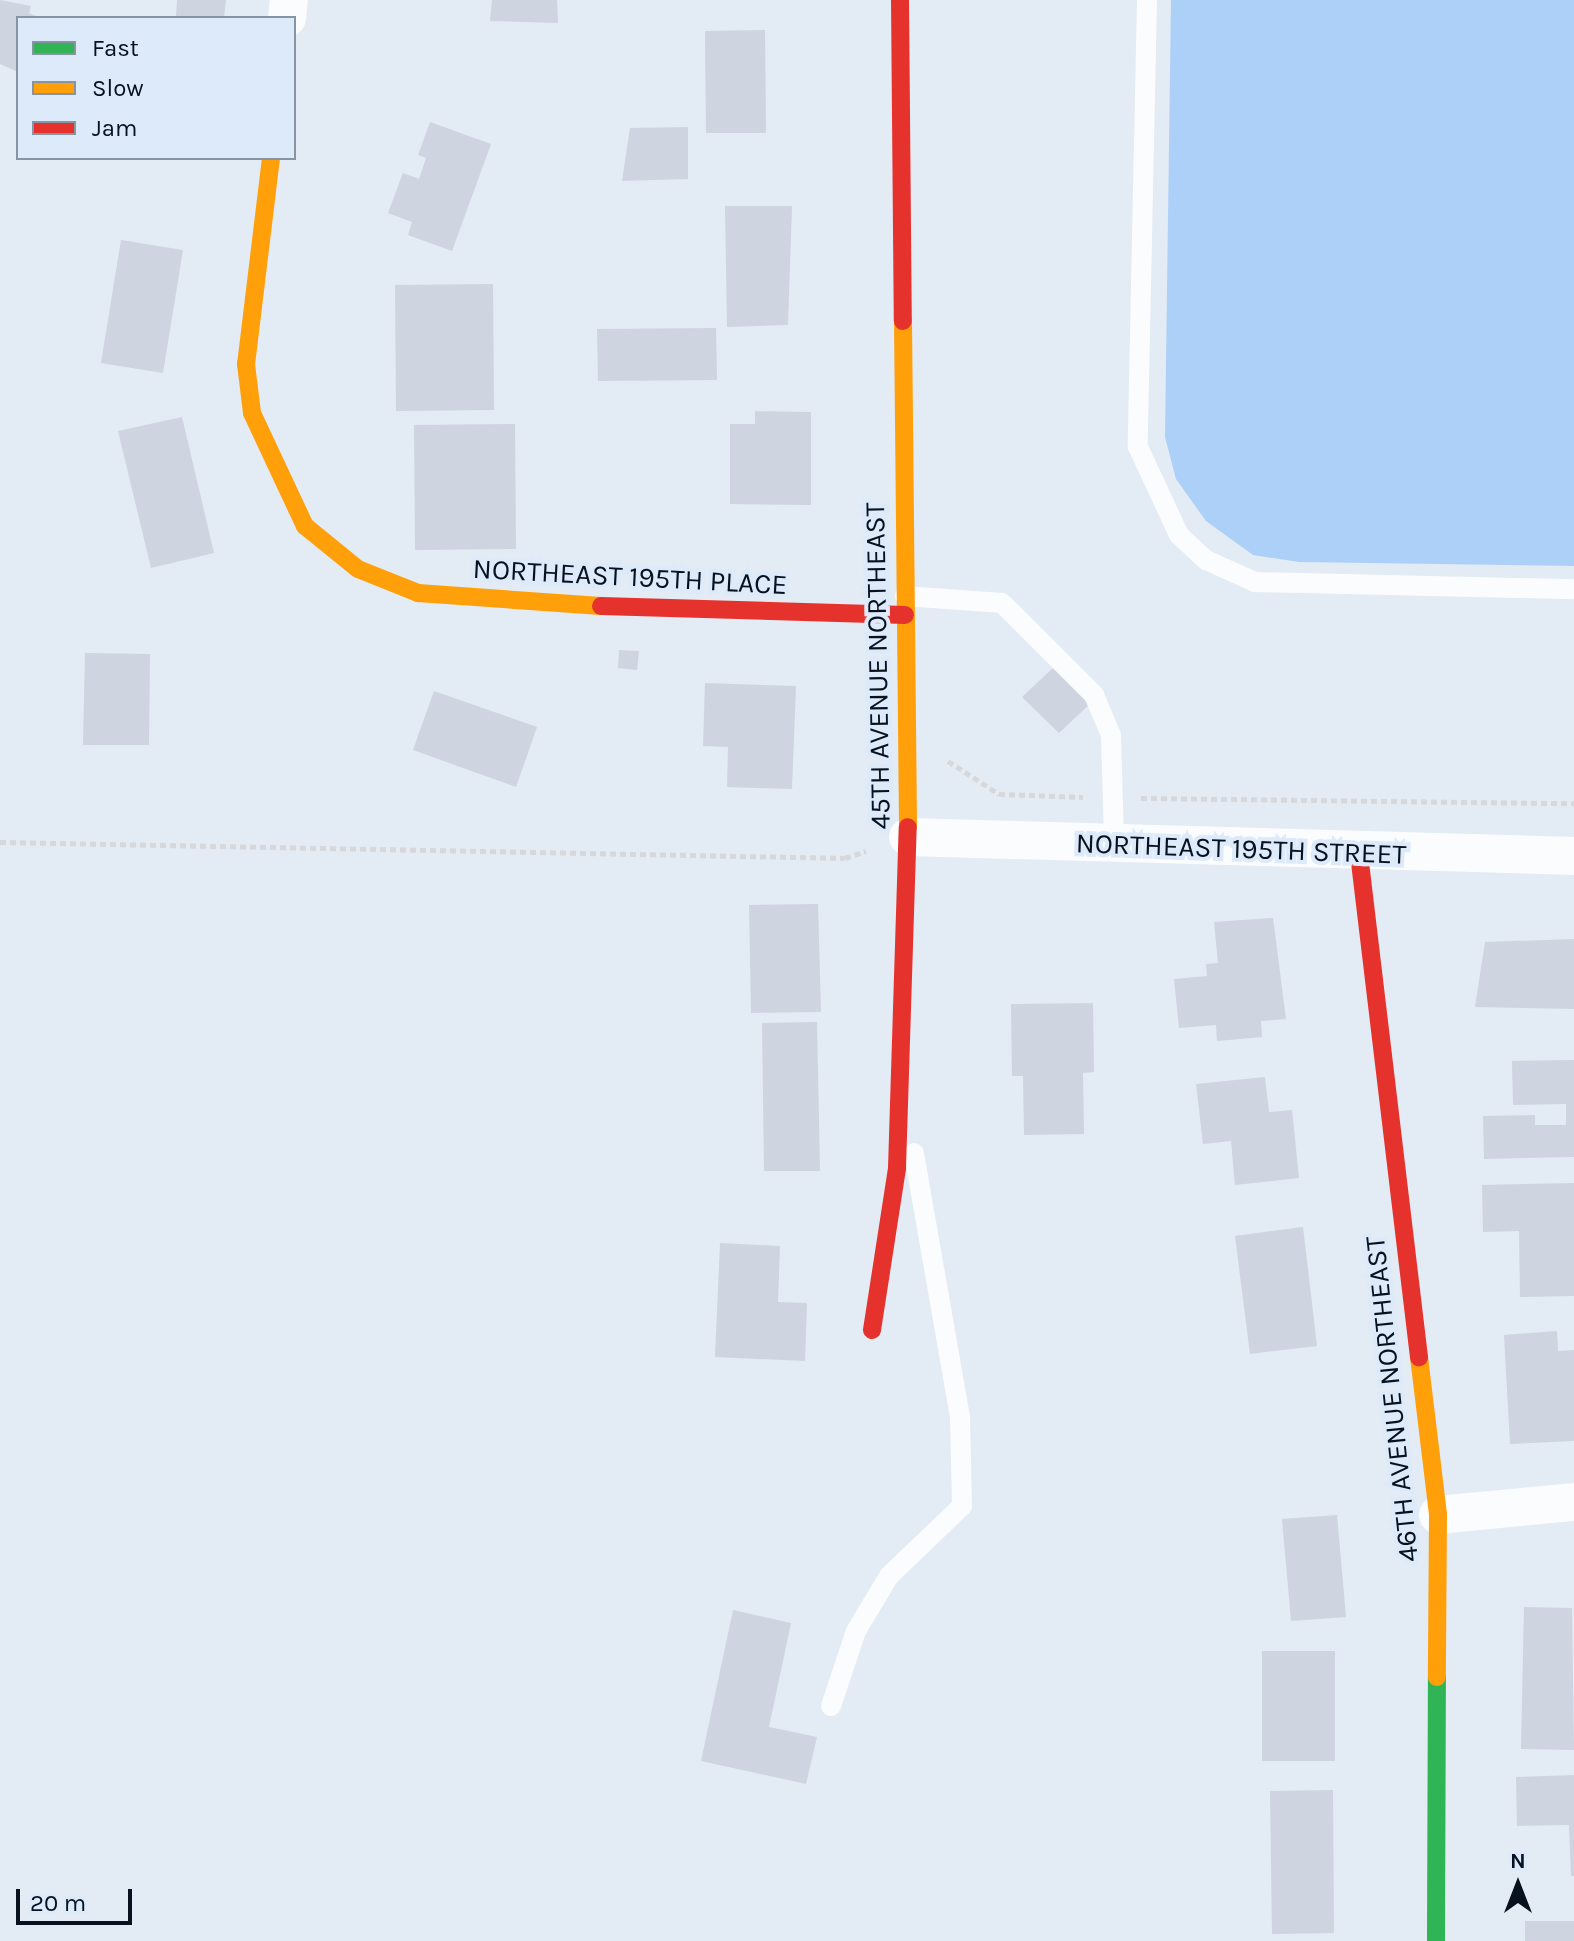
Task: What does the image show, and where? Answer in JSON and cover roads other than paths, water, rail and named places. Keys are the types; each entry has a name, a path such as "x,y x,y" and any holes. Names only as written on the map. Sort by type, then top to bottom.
{"street":[{"name":"45TH AVENUE NORTHEAST","path":"872,1330 897,1168 908,837 900,0"},
{"name":"NORTHEAST 195TH PLACE","path":"271,160 246,364 252,413 305,526 358,569 418,593 526,604 905,606"},
{"name":"NORTHEAST 195TH STREET","path":"908,837 1359,854 1574,856"},
{"name":"46TH AVENUE NORTHEAST","path":"1359,854 1438,1515 1436,1941"},
{"path":"1438,1515 1574,1502"}],"lane":[{"path":"1147,0 1138,447 1179,535 1206,560 1255,582 1574,589"},
{"path":"905,606 986,598 1021,617 1106,715 1114,844"},
{"path":"831,1706 856,1631 889,1576 962,1506 960,1417 900,1071"}],"water":[{"path":"1171,0 1574,0 1574,566 1299,562 1253,555 1206,521 1176,479 1165,437"}]}
